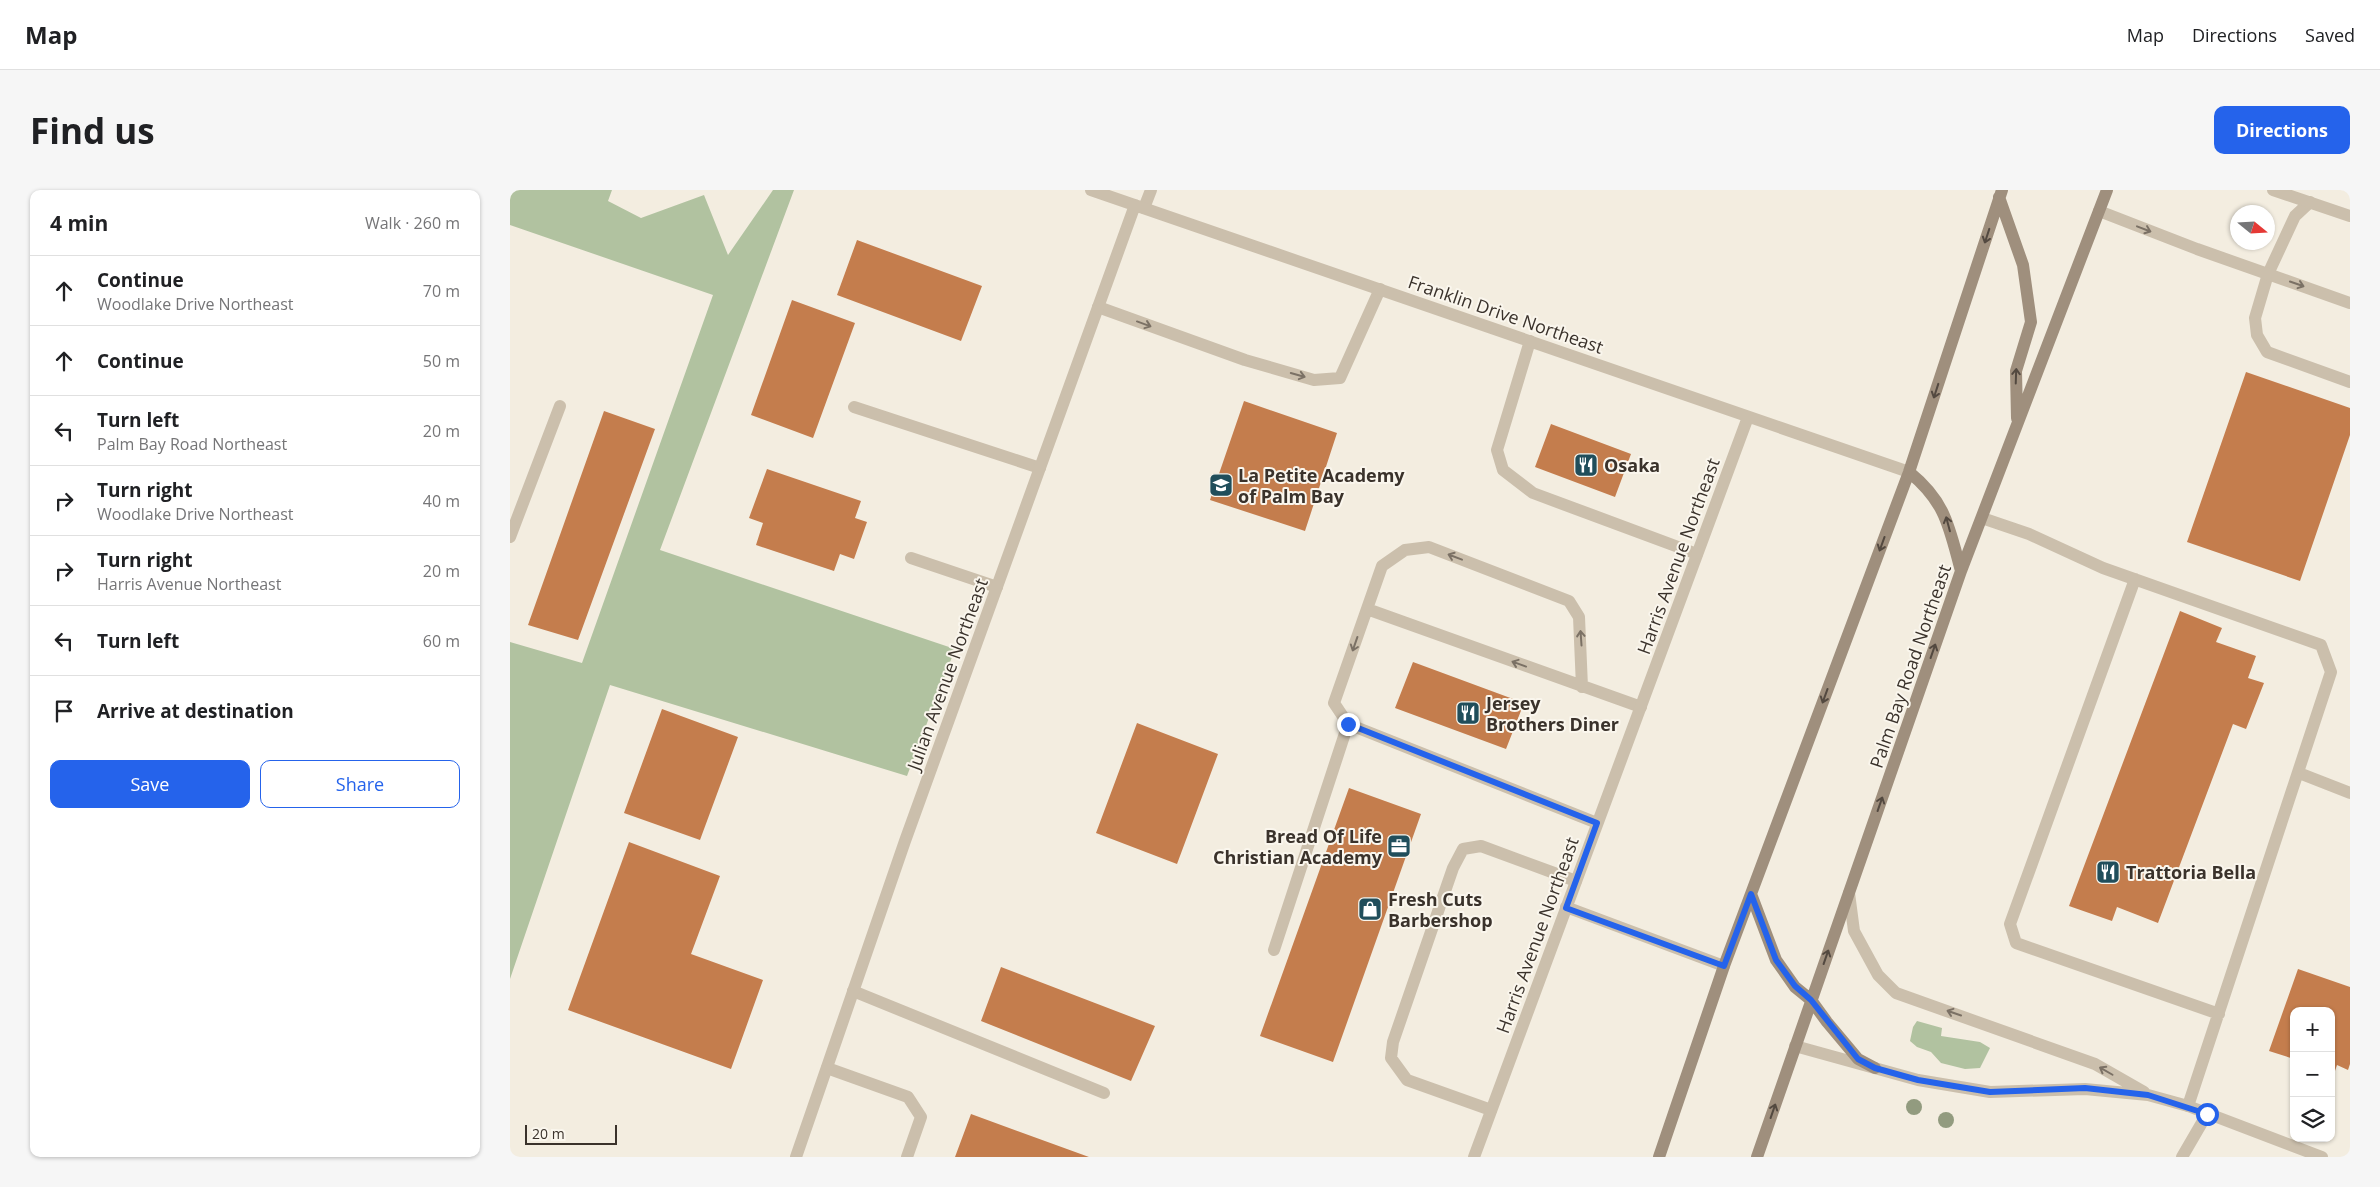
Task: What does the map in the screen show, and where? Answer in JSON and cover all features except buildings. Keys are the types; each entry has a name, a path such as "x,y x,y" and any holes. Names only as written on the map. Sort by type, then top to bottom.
{"main road":[{"path":"2097,190 2099,211"},
{"name":"Palm Bay Road Northeast","path":"1757,1157 1961,571 2107,190"},
{"path":"2001,194 2023,265 2031,322 2016,371 2017,425"},
{"path":"1659,1157 1724,966 1909,472 2001,194"},
{"path":"1909,472 1924,484 1946,515 1961,571"},
{"path":"1751,894 1776,960 1795,986 1811,1000 1858,1059 1875,1068"}],"street":[{"name":"Franklin Drive Northeast","path":"1091,190 1909,472"},
{"name":"Julian Avenue Northeast","path":"796,1157 997,586 1098,308 1139,206 1151,190"},
{"path":"2273,190 2350,216"},
{"path":"2310,202 2295,216 2268,274 2255,318 2257,335 2267,352 2350,382"},
{"path":"2099,211 2350,303"},
{"path":"1098,308 1244,360 1314,380 1340,378 1380,290"},
{"path":"1530,341 1497,450 1503,470 1533,493 1697,554"},
{"path":"510,538 560,406"},
{"path":"854,407 1040,468"},
{"name":"Harris Avenue Northeast","path":"1474,1157 1748,417"},
{"path":"1982,518 2029,534 2104,568 2321,645 2332,672 2188,1106"},
{"path":"1582,687 1579,617 1569,601 1429,547 1406,550 1382,566 1334,703 1348,724 1597,823"},
{"path":"911,558 997,586"},
{"path":"2135,579 2010,924 2016,943 2219,1014"},
{"path":"1367,609 1582,687 1641,706"},
{"path":"1274,950 1348,724"},
{"path":"2299,773 2350,793"},
{"path":"1491,1110 1408,1080 1391,1058 1393,1042 1453,868 1463,849 1481,846 1576,881"},
{"path":"1849,893 1854,930 1878,975 1896,993 2095,1064 2148,1095"},
{"path":"1566,908 1724,966"},
{"path":"854,991 1104,1093"},
{"path":"1795,1046 1918,1080 1990,1092 2085,1088 2148,1095 2188,1106 2322,1157"},
{"path":"827,1068 908,1097 921,1117 907,1157"},
{"path":"2182,1157 2207,1114"}],"green space":[{"path":"510,190 612,190 608,201 641,218 704,195 728,255 773,190 794,190 660,550 955,649 907,776 610,685 510,979 510,642 582,663 713,295 510,225"},
{"path":"1917,1021 1942,1028 1941,1036 1980,1042 1990,1048 1980,1068 1965,1069 1941,1063 1931,1052 1917,1047 1910,1041 1913,1027"}],"place":[{"name":"Osaka","path":"1586,465"},
{"name":"La Petite Academy of Palm Bay","path":"1221,485"},
{"name":"Jersey Brothers Diner","path":"1468,713"},
{"name":"Bread Of Life Christian Academy","path":"1399,846"},
{"name":"Trattoria Bella","path":"2108,872"},
{"name":"Fresh Cuts Barbershop","path":"1370,909"}],"route":[{"path":"1348,724 1597,823 1566,908 1724,966 1751,894 1776,960 1795,986 1811,1000 1858,1059 1875,1068 1918,1080 1990,1092 2085,1088 2148,1095 2188,1106 2207,1114"}]}
